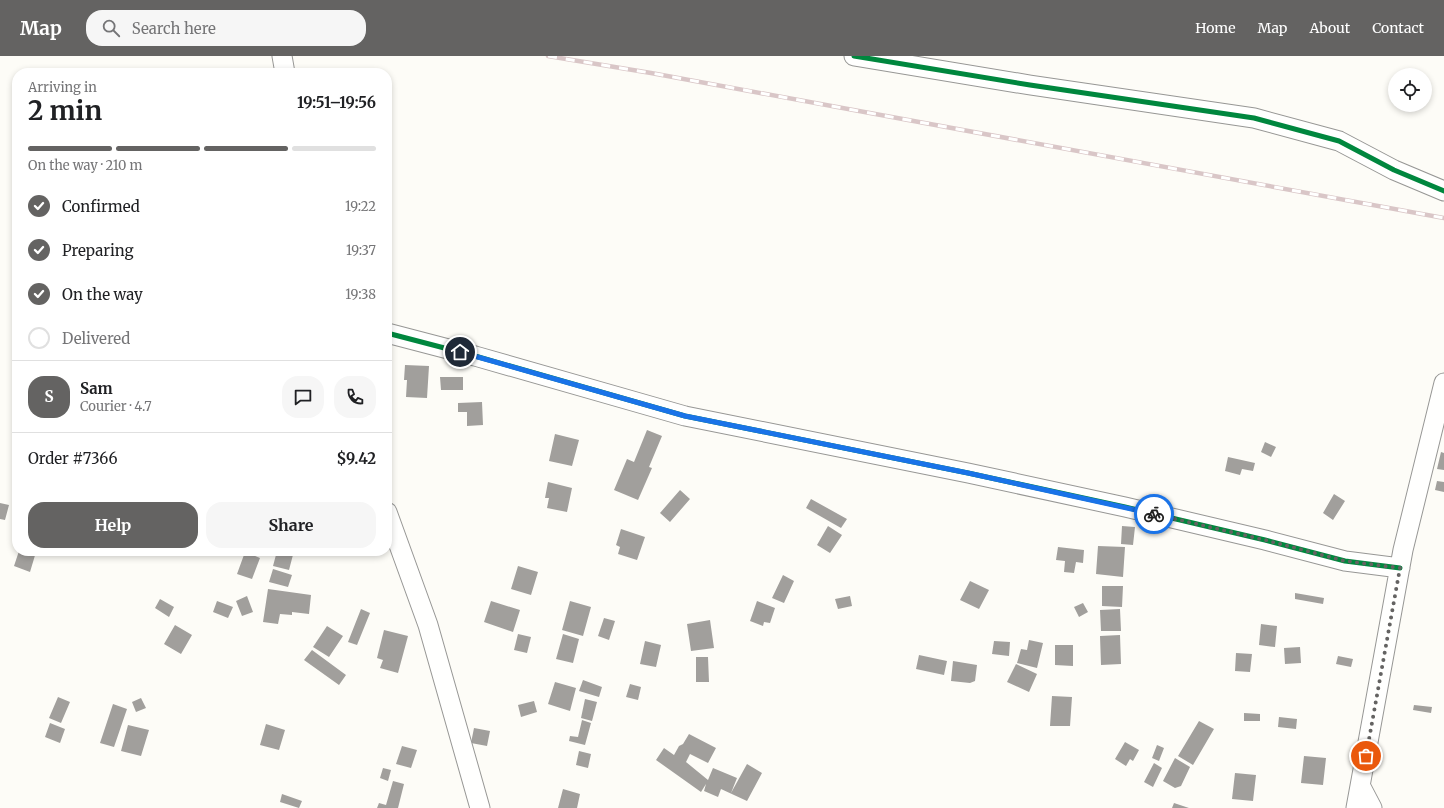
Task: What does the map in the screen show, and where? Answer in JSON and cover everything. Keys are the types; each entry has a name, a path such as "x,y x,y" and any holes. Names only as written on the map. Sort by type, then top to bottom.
{"street":[{"path":"282,56 284,68"},
{"path":"854,56 1030,85 1254,118 1339,141 1394,170 1444,191"},
{"path":"392,334 475,356 685,416 968,473 1125,507 1265,540 1345,561 1400,568"},
{"path":"1356,808 1403,550 1444,383"},
{"path":"392,526 428,625 480,808"},
{"path":"1361,787 1372,808"}],"building":[{"path":"405,365 429,366 427,398 406,397 407,380 404,380"},
{"path":"440,377 463,377 463,390 441,390"},
{"path":"482,402 483,425 467,426 467,412 458,412 458,403"},
{"path":"647,430 662,436 649,467 652,468 638,500 614,490 627,459 634,462"},
{"path":"555,434 579,440 572,466 549,461"},
{"path":"1265,442 1276,447 1271,457 1261,452"},
{"path":"1441,452 1444,453 1444,470 1437,469"},
{"path":"1228,457 1255,463 1253,471 1242,469 1240,475 1225,471"},
{"path":"1437,481 1444,482 1444,492 1435,490"},
{"path":"548,482 572,488 567,512 547,508 549,498 545,498"},
{"path":"680,490 690,499 670,522 660,513"},
{"path":"1334,494 1345,501 1333,520 1323,513"},
{"path":"811,499 847,519 841,528 806,508"},
{"path":"0,503 9,505 5,520 0,519"},
{"path":"828,526 842,535 830,553 817,545"},
{"path":"1122,526 1135,527 1133,545 1121,544"},
{"path":"621,529 645,537 637,560 618,554 620,547 616,545"},
{"path":"1098,546 1125,547 1123,577 1096,574"},
{"path":"1058,547 1084,550 1083,563 1076,562 1074,573 1064,572 1065,561 1056,560"},
{"path":"17,556 35,556 30,572 14,566"},
{"path":"244,556 255,556 260,558 252,579 237,574"},
{"path":"276,556 293,556 289,570 273,566"},
{"path":"518,566 538,572 531,595 511,589"},
{"path":"273,569 292,575 288,587 269,582"},
{"path":"783,575 794,581 784,603 772,598"},
{"path":"970,581 989,590 979,609 960,600"},
{"path":"1102,586 1123,586 1122,607 1102,606"},
{"path":"268,589 311,595 309,614 292,612 292,615 280,614 278,624 263,622"},
{"path":"1295,593 1324,598 1323,604 1295,599"},
{"path":"247,596 253,612 242,616 236,601"},
{"path":"850,596 852,606 838,609 835,599"},
{"path":"160,599 174,607 169,617 155,608"},
{"path":"217,601 233,607 228,618 213,612"},
{"path":"491,601 520,610 513,632 484,622"},
{"path":"570,601 591,607 583,636 562,630"},
{"path":"757,601 775,608 770,623 764,622 763,626 750,621"},
{"path":"1083,603 1088,612 1079,617 1074,607"},
{"path":"361,609 370,613 357,645 348,642"},
{"path":"1120,609 1121,631 1101,631 1100,610"},
{"path":"604,618 615,621 609,640 598,636"},
{"path":"710,620 714,648 691,651 687,624"},
{"path":"1261,624 1277,626 1275,647 1259,645"},
{"path":"175,625 192,635 181,654 164,644"},
{"path":"327,626 343,636 329,657 313,647"},
{"path":"384,630 408,636 398,673 380,668 383,660 377,658"},
{"path":"518,634 531,637 527,653 514,650"},
{"path":"563,634 579,639 573,663 556,659"},
{"path":"1120,635 1121,664 1101,665 1100,636"},
{"path":"1029,640 1043,643 1037,668 1017,663 1021,649 1027,650"},
{"path":"645,641 661,645 656,667 640,664"},
{"path":"994,641 1010,642 1009,656 992,654"},
{"path":"1055,645 1073,645 1073,666 1055,665"},
{"path":"1300,647 1301,663 1285,664 1284,648"},
{"path":"312,650 346,675 339,685 304,660"},
{"path":"1236,653 1252,654 1250,672 1235,671"},
{"path":"919,655 947,661 944,675 916,669"},
{"path":"1338,656 1353,659 1351,667 1336,664"},
{"path":"696,657 708,657 709,682 696,682"},
{"path":"953,661 977,665 975,681 970,683 951,681"},
{"path":"1016,664 1037,674 1029,692 1007,682"},
{"path":"583,680 602,687 599,697 579,691"},
{"path":"555,682 576,688 570,711 548,704"},
{"path":"630,684 641,687 638,700 626,697"},
{"path":"1052,696 1072,697 1070,726 1050,726"},
{"path":"58,697 70,702 61,723 49,718"},
{"path":"141,698 146,708 136,712 132,702"},
{"path":"585,699 597,702 592,721 581,718"},
{"path":"534,701 537,712 521,717 518,705"},
{"path":"113,704 127,709 114,747 100,743"},
{"path":"1414,705 1432,707 1431,713 1413,710"},
{"path":"1244,713 1260,714 1260,721 1244,721"},
{"path":"1279,717 1297,719 1296,729 1278,727"},
{"path":"582,720 591,723 585,745 569,741 570,736 578,737"},
{"path":"1199,721 1214,729 1193,765 1178,756"},
{"path":"50,723 65,729 60,743 45,737"},
{"path":"266,724 285,730 279,750 260,745"},
{"path":"128,725 149,730 141,756 121,751"},
{"path":"474,728 490,731 487,746 471,743"},
{"path":"689,734 716,748 708,763 690,754 686,762 708,780 713,768 737,778 731,793 747,764 762,773 747,801 721,789 718,797 704,791 706,784 701,792 656,760 664,748 674,755"},
{"path":"1125,742 1139,750 1133,761 1130,759 1126,766 1115,759"},
{"path":"1157,745 1164,748 1159,761 1152,758"},
{"path":"402,746 417,750 411,768 396,764"},
{"path":"579,751 591,754 588,768 576,765"},
{"path":"1304,756 1326,758 1323,785 1301,783"},
{"path":"1175,758 1190,767 1181,786 1175,788 1163,781"},
{"path":"1154,763 1162,768 1153,787 1144,782"},
{"path":"383,768 391,770 388,781 380,778"},
{"path":"1235,773 1256,775 1253,801 1232,799"},
{"path":"393,781 404,784 398,808 377,808 379,803 386,805"},
{"path":"563,789 580,794 577,808 558,808"},
{"path":"282,794 302,801 299,808 280,802"},
{"path":"1174,803 1189,808 1172,808"}],"railway":[{"path":"548,56 651,73 1444,218"}],"cycle path":[{"path":"854,56 1030,85 1254,118 1339,141 1394,170 1444,191"},
{"path":"392,334 475,356 685,416 968,473 1125,507 1265,540 1345,561 1400,568"}],"way so far":[{"path":"1154,514 1265,540 1345,561 1400,568 1366,756"}],"route":[{"path":"460,352 685,416 968,473 1154,514"}]}
